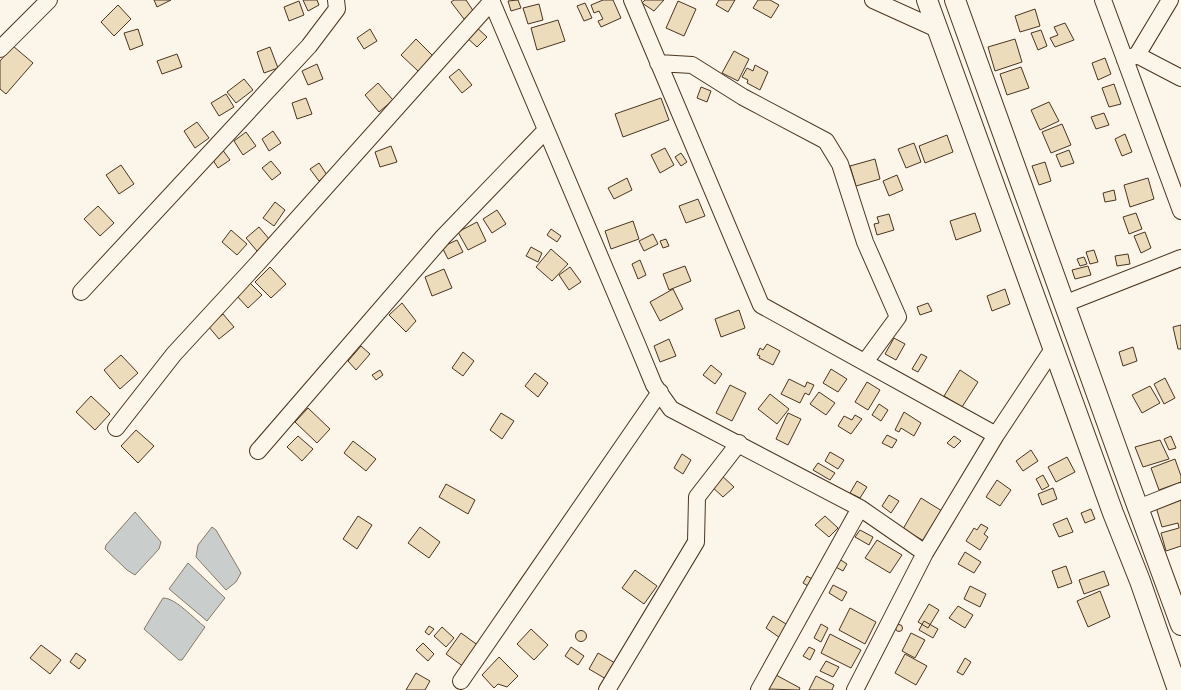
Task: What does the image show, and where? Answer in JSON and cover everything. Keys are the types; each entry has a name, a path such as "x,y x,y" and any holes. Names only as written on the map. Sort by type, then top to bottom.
{"main road":[{"path":"927,0 1113,513 1140,581 1178,690"},
{"path":"955,0 1181,624"}],"street":[{"path":"0,50 49,0"},
{"path":"81,292 309,46 337,9 336,0"},
{"path":"632,0 761,306 996,435"},
{"path":"873,0 937,29"},
{"path":"1103,0 1131,58 1181,211"},
{"path":"1131,58 1170,0"},
{"path":"116,428 174,354 492,1 654,384 672,409 860,508 925,553"},
{"path":"1131,58 1181,78"},
{"path":"658,63 692,65 743,97 826,141 840,164 864,242 898,317 865,362"},
{"path":"258,451 443,237 546,130"},
{"path":"1064,304 1181,258"},
{"path":"855,690 925,553 996,435 1053,349"},
{"path":"460,681 660,392"},
{"path":"607,690 696,542 697,497 739,443"},
{"path":"1138,508 1181,491"},
{"path":"759,690 860,508"}],"shaded area":[{"path":"135,512 161,542 159,549 135,575 105,549 106,545"},
{"path":"212,527 216,530 241,573 236,582 226,590 196,557 198,545"},
{"path":"188,563 225,598 207,621 169,589"},
{"path":"163,598 174,601 205,627 182,660 179,660 144,629"}],"building":[{"path":"154,0 171,0 157,7"},
{"path":"303,0 317,0 319,5 308,11"},
{"path":"454,0 466,0 474,12 464,19 451,2"},
{"path":"518,0 521,8 511,11 508,1"},
{"path":"603,0 613,0 621,18 601,27 598,21 603,19 599,11 594,13 591,5"},
{"path":"645,0 664,0 654,11 642,3"},
{"path":"719,0 735,0 728,12 716,5"},
{"path":"758,0 770,0 779,5 771,18 753,8"},
{"path":"299,1 304,15 289,21 284,7"},
{"path":"678,1 696,9 684,36 666,28"},
{"path":"585,3 592,18 584,21 577,6"},
{"path":"539,4 543,20 528,24 523,8"},
{"path":"118,5 131,19 114,36 101,22"},
{"path":"1035,9 1040,26 1020,32 1015,16"},
{"path":"558,20 565,41 537,50 531,28"},
{"path":"1065,23 1074,40 1055,47 1050,38 1058,35 1054,27"},
{"path":"474,25 487,37 477,47 464,35"},
{"path":"138,29 143,45 130,50 124,33"},
{"path":"370,29 377,41 364,49 357,38"},
{"path":"1041,30 1047,46 1038,50 1031,33"},
{"path":"416,39 433,56 418,71 401,55"},
{"path":"1015,39 1022,62 995,71 988,47"},
{"path":"13,46 33,63 6,94 0,89 0,61"},
{"path":"270,47 278,68 264,73 257,52"},
{"path":"734,51 749,59 738,81 722,73"},
{"path":"177,54 182,67 162,74 157,61"},
{"path":"1105,58 1111,74 1098,80 1092,63"},
{"path":"317,64 323,79 308,85 302,71"},
{"path":"755,65 768,72 760,90 747,83 748,80 742,77 747,68 753,71"},
{"path":"1021,67 1029,88 1007,95 1000,74"},
{"path":"459,69 472,85 462,93 449,77"},
{"path":"244,79 253,90 236,103 227,92"},
{"path":"378,83 393,100 379,112 365,95"},
{"path":"1114,84 1121,104 1109,107 1102,88"},
{"path":"701,87 711,91 707,102 697,98"},
{"path":"226,94 234,107 219,116 211,103"},
{"path":"306,98 312,114 297,119 292,103"},
{"path":"661,98 669,120 623,137 615,114"},
{"path":"1049,102 1059,121 1040,130 1031,110"},
{"path":"1104,113 1109,125 1096,129 1091,117"},
{"path":"197,122 209,138 195,148 184,131"},
{"path":"1062,124 1071,145 1051,153 1042,132"},
{"path":"273,131 281,143 269,151 262,139"},
{"path":"246,132 256,146 243,155 234,141"},
{"path":"1125,134 1132,152 1122,156 1115,139"},
{"path":"947,135 953,152 925,163 919,146"},
{"path":"914,143 921,162 906,168 898,149"},
{"path":"391,146 397,162 380,167 375,152"},
{"path":"665,148 674,165 660,173 651,155"},
{"path":"222,149 230,160 218,168 211,157"},
{"path":"1069,150 1074,163 1061,167 1056,155"},
{"path":"681,153 687,162 681,166 675,157"},
{"path":"875,159 880,179 856,186 850,166"},
{"path":"271,161 281,173 272,180 262,168"},
{"path":"1045,162 1051,181 1039,185 1032,166"},
{"path":"319,163 327,175 319,181 310,169"},
{"path":"121,165 134,184 119,194 106,175"},
{"path":"897,175 903,190 889,196 883,181"},
{"path":"627,178 632,190 614,199 608,188"},
{"path":"1148,178 1154,199 1130,207 1124,185"},
{"path":"1114,190 1116,200 1105,202 1103,193"},
{"path":"698,199 705,216 686,223 679,206"},
{"path":"275,202 285,210 274,226 263,218"},
{"path":"98,206 114,223 100,236 84,219"},
{"path":"497,210 506,224 492,233 483,219"},
{"path":"975,213 981,231 956,240 950,221"},
{"path":"1136,213 1142,229 1129,234 1123,217"},
{"path":"889,214 894,230 877,235 874,224 879,223 877,217"},
{"path":"633,221 639,239 611,249 605,231"},
{"path":"477,222 486,241 468,250 458,232"},
{"path":"259,227 270,240 257,251 246,238"},
{"path":"551,229 561,236 557,242 547,235"},
{"path":"231,230 247,244 237,255 222,242"},
{"path":"1145,232 1151,248 1141,253 1134,236"},
{"path":"653,234 658,244 644,251 639,241"},
{"path":"666,239 669,246 663,248 660,241"},
{"path":"457,240 463,252 448,259 442,247"},
{"path":"531,247 542,253 538,262 526,256"},
{"path":"551,249 568,264 552,281 536,267"},
{"path":"1094,250 1098,262 1090,264 1086,252"},
{"path":"1128,254 1130,264 1117,266 1115,256"},
{"path":"1084,257 1087,264 1080,266 1077,259"},
{"path":"640,260 646,275 638,279 632,264"},
{"path":"685,266 691,281 669,290 663,274"},
{"path":"1088,266 1091,275 1075,279 1072,270"},
{"path":"270,267 286,284 271,298 255,282"},
{"path":"570,267 581,282 569,290 559,275"},
{"path":"444,269 452,288 432,296 425,277"},
{"path":"249,282 262,295 248,308 236,295"},
{"path":"673,289 683,309 660,321 650,302"},
{"path":"1005,289 1010,304 992,311 987,296"},
{"path":"402,303 416,321 406,332 389,315"},
{"path":"928,303 932,311 920,315 917,307"},
{"path":"739,310 745,328 721,337 715,319"},
{"path":"223,314 234,327 219,339 208,326"},
{"path":"1181,325 1181,349 1178,349 1173,327"},
{"path":"894,338 905,344 896,360 885,354"},
{"path":"669,339 676,356 660,362 654,346"},
{"path":"767,344 780,351 773,365 757,355 760,348 763,350"},
{"path":"361,346 370,354 356,370 348,361"},
{"path":"1133,347 1137,361 1123,366 1119,352"},
{"path":"463,352 474,361 463,376 452,368"},
{"path":"921,354 927,357 918,372 912,369"},
{"path":"121,355 138,373 120,389 104,370"},
{"path":"711,365 722,374 715,384 703,375"},
{"path":"831,369 847,379 838,392 823,383"},
{"path":"380,370 383,375 376,380 372,375"},
{"path":"960,370 978,382 962,407 944,396"},
{"path":"535,373 548,383 538,397 525,386"},
{"path":"1165,378 1175,398 1164,404 1154,384"},
{"path":"789,379 805,387 807,382 814,385 809,395 805,393 800,403 781,394"},
{"path":"867,382 880,390 868,410 855,402"},
{"path":"730,385 746,393 732,421 716,413"},
{"path":"1150,386 1160,403 1142,413 1132,395"},
{"path":"819,392 835,403 826,415 810,404"},
{"path":"770,394 789,409 777,424 758,409"},
{"path":"91,396 110,414 95,430 76,412"},
{"path":"879,404 888,410 881,421 872,415"},
{"path":"308,408 330,429 317,443 295,422"},
{"path":"904,412 921,423 914,436 901,428 899,432 895,430"},
{"path":"501,413 514,421 502,439 490,430"},
{"path":"788,413 801,419 788,445 776,439"},
{"path":"855,415 862,419 851,434 838,426 844,416 852,420"},
{"path":"136,430 154,446 138,463 121,446"},
{"path":"887,435 897,440 892,448 882,443"},
{"path":"298,436 313,449 302,461 287,447"},
{"path":"954,436 961,441 954,448 947,443"},
{"path":"1171,436 1176,448 1169,450 1164,439"},
{"path":"1160,440 1169,459 1143,467 1135,447"},
{"path":"353,441 376,459 366,471 344,453"},
{"path":"1031,450 1038,461 1023,471 1016,461"},
{"path":"830,452 844,460 838,469 825,461"},
{"path":"682,454 691,460 683,474 674,468"},
{"path":"1067,457 1075,472 1056,482 1048,467"},
{"path":"1175,459 1181,476 1181,482 1159,490 1151,468"},
{"path":"818,463 835,473 830,480 813,470"},
{"path":"721,475 734,487 723,497 710,485"},
{"path":"1043,475 1049,486 1042,490 1036,479"},
{"path":"997,480 1011,490 1000,506 986,497"},
{"path":"857,481 867,487 860,498 850,493"},
{"path":"446,484 475,500 468,514 439,497"},
{"path":"1053,488 1057,499 1042,505 1038,494"},
{"path":"889,495 899,501 891,513 882,506"},
{"path":"921,498 942,511 924,541 903,529"},
{"path":"1181,500 1181,546 1166,551 1161,533 1179,528 1178,523 1162,527 1156,507"},
{"path":"1091,509 1095,519 1085,523 1081,513"},
{"path":"358,516 372,525 357,549 343,539"},
{"path":"825,516 838,528 829,537 815,525"},
{"path":"1067,518 1073,532 1059,537 1053,524"},
{"path":"981,524 988,528 984,534 988,537 980,550 966,541 974,528 977,530"},
{"path":"420,527 440,542 429,558 408,543"},
{"path":"860,530 873,537 869,545 855,537"},
{"path":"877,540 902,555 890,573 865,558"},
{"path":"965,552 981,562 974,573 958,564"},
{"path":"836,557 847,564 843,571 832,565"},
{"path":"1066,566 1072,583 1058,588 1052,571"},
{"path":"635,570 657,586 644,604 622,588"},
{"path":"1104,571 1109,585 1084,594 1079,580"},
{"path":"807,576 812,579 808,586 803,583"},
{"path":"833,585 847,592 842,601 829,593"},
{"path":"970,586 986,594 980,607 964,599"},
{"path":"1100,591 1110,617 1088,627 1077,601"},
{"path":"929,604 939,610 928,628 918,622"},
{"path":"958,606 973,615 965,628 949,618"},
{"path":"850,608 876,622 865,644 839,630"},
{"path":"773,616 791,627 783,640 766,628"},
{"path":"924,621 938,629 933,638 919,630"},
{"path":"821,624 828,628 821,642 814,638"},
{"path":"899,624 903,628 899,632 895,628"},
{"path":"429,626 434,629 429,635 425,632"},
{"path":"442,627 454,638 446,647 434,636"},
{"path":"531,629 548,645 534,660 517,644"},
{"path":"581,630 587,636 581,642 575,636"},
{"path":"461,633 479,646 464,667 446,654"},
{"path":"911,633 925,640 915,658 902,651"},
{"path":"830,634 861,650 851,668 821,653"},
{"path":"423,643 434,654 428,661 416,650"},
{"path":"41,645 61,660 50,674 30,658"},
{"path":"571,647 584,656 578,665 565,656"},
{"path":"809,647 815,650 810,660 803,656"},
{"path":"76,653 86,660 79,669 70,662"},
{"path":"598,653 615,663 606,679 589,669"},
{"path":"905,654 927,666 916,685 895,673"},
{"path":"499,657 518,676 507,687 498,684 494,688 482,675"},
{"path":"965,658 971,662 963,675 957,672"},
{"path":"826,661 839,667 833,677 820,671"},
{"path":"416,673 430,681 425,690 406,690"},
{"path":"776,675 800,688 799,690 768,689"},
{"path":"816,676 834,685 832,690 809,690"}]}
